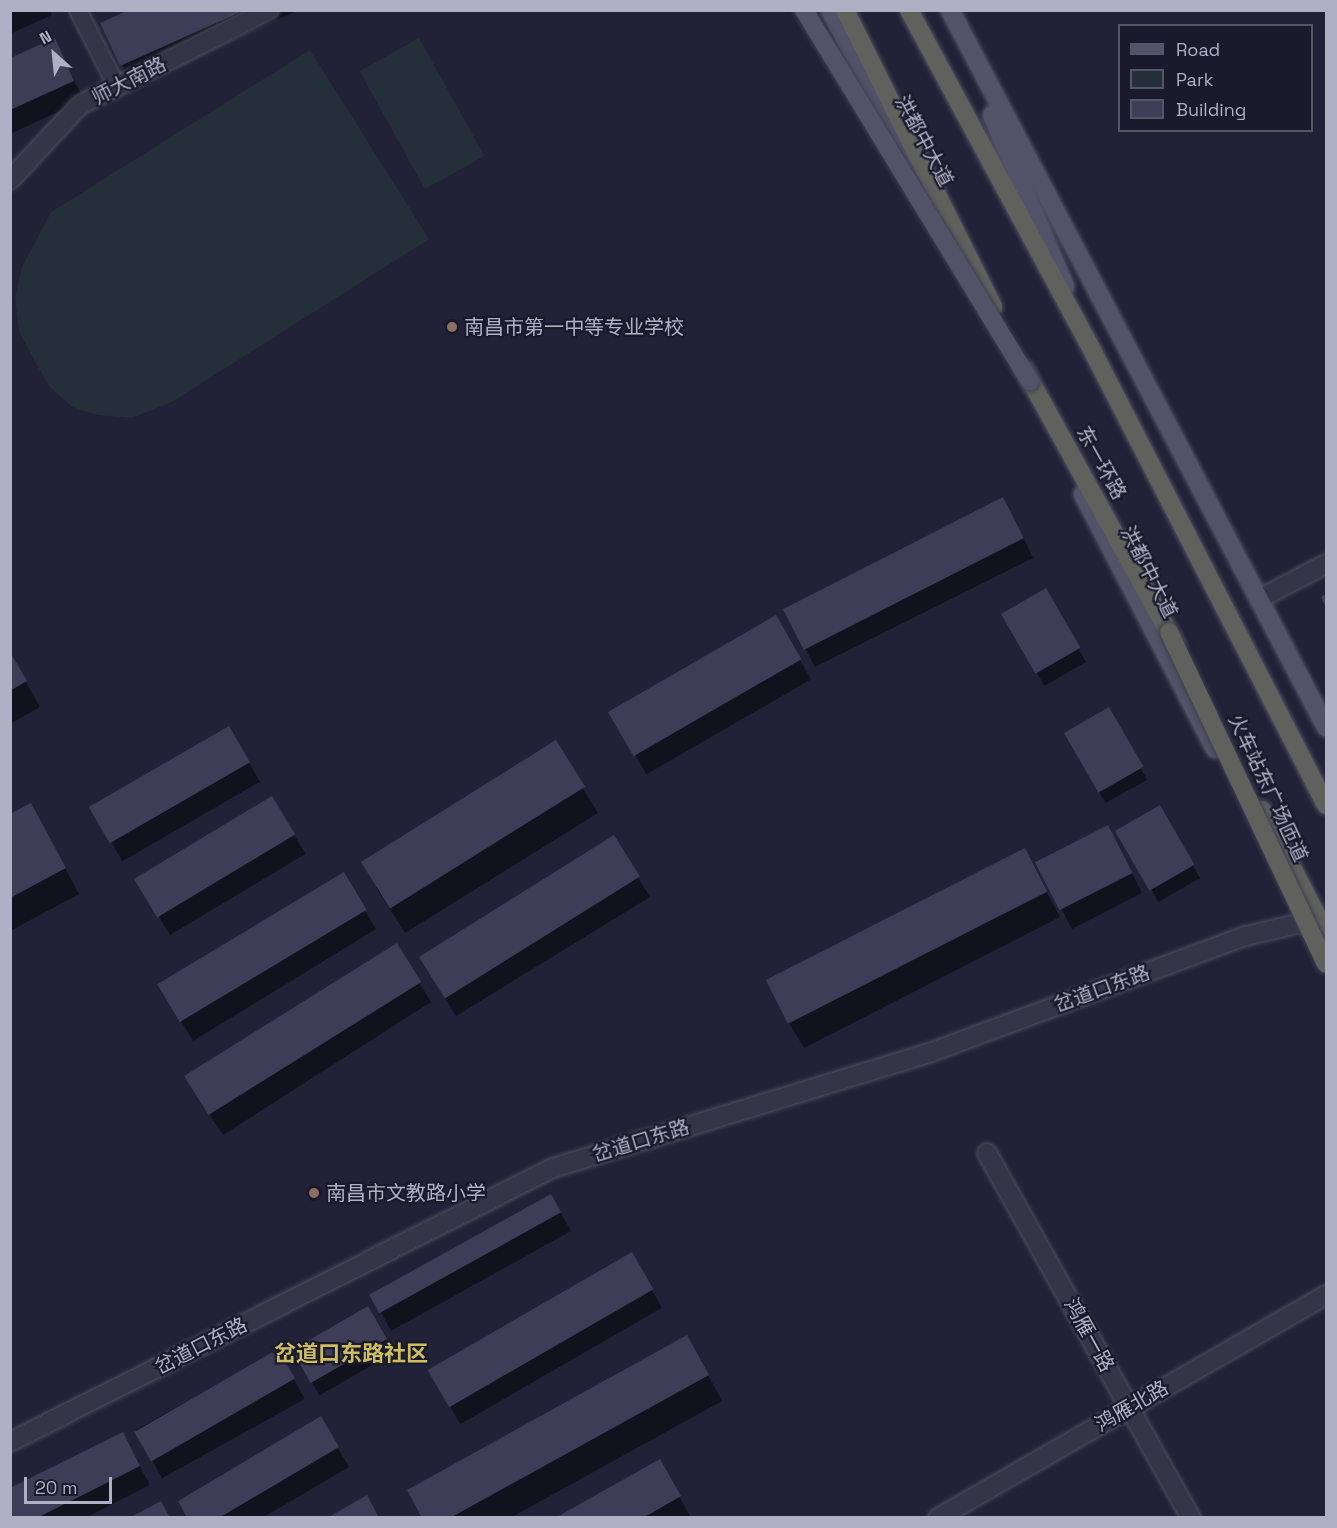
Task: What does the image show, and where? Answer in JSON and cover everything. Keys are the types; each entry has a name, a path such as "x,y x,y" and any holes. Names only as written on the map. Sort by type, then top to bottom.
{"highway":[{"name":"东一环路","path":"845,10 1030,382 1169,632 1326,933"},
{"path":"909,10 1094,354 1326,805"},
{"name":"火车站东广场匝道","path":"1169,632 1326,964"}],"main road":[{"path":"804,10 1030,382"},
{"name":"洪都中大道","path":"830,10 1326,964"},
{"path":"949,10 1094,354"},
{"path":"949,10 1326,727"}],"street":[{"name":"师大南路","path":"10,180 80,105 269,10"},
{"path":"1259,599 1326,564"},
{"name":"岔道口东路","path":"10,1443 553,1168 929,1053 1246,936 1305,922"},
{"name":"鸿雁一路","path":"987,1153 1191,1518"},
{"name":"鸿雁北路","path":"938,1518 1326,1295"}],"lane":[{"path":"78,10 117,87"}],"green space":[{"path":"419,38 484,156 425,189 360,71"},
{"path":"310,50 429,239 172,402 132,418 97,415 72,407 50,387 35,362 19,331 15,298 22,267 51,212"}],"building":[{"path":"129,10 245,10 120,66 100,23"},
{"path":"55,38 74,81 10,110 10,58"},
{"path":"1003,497 1024,538 804,650 783,609"},
{"path":"1046,588 1080,648 1035,674 1001,614"},
{"path":"1326,594 1326,608 1321,597"},
{"path":"776,615 802,659 633,756 608,712"},
{"path":"10,652 27,681 10,691"},
{"path":"1109,707 1144,767 1098,793 1064,733"},
{"path":"229,726 250,762 110,843 89,807"},
{"path":"556,740 585,787 390,909 361,862"},
{"path":"272,796 295,835 157,917 134,879"},
{"path":"31,803 66,868 10,898 10,814"},
{"path":"1160,805 1194,865 1149,891 1115,831"},
{"path":"1108,825 1133,873 1059,910 1035,862"},
{"path":"614,835 640,877 445,998 419,957"},
{"path":"1025,848 1047,892 788,1024 766,980"},
{"path":"344,872 367,910 180,1022 157,984"},
{"path":"397,943 421,982 209,1115 184,1076"},
{"path":"551,1194 561,1212 379,1313 369,1295"},
{"path":"632,1252 654,1289 449,1407 428,1370"},
{"path":"368,1306 387,1339 311,1383 292,1350"},
{"path":"687,1335 709,1375 450,1518 422,1518 407,1490"},
{"path":"278,1349 295,1378 151,1461 134,1432"},
{"path":"321,1416 339,1447 219,1518 187,1518 178,1501"},
{"path":"123,1432 140,1466 37,1518 10,1518 10,1488"},
{"path":"660,1459 681,1496 643,1518 555,1518"},
{"path":"367,1495 379,1518 327,1518"},
{"path":"161,1501 170,1518 129,1518"}],"place":[{"name":"南昌市第一中等专业学校","path":"452,327"},
{"name":"南昌市文教路小学","path":"314,1193"}],"district":[{"name":"岔道口东路社区","path":"351,1354"}]}
